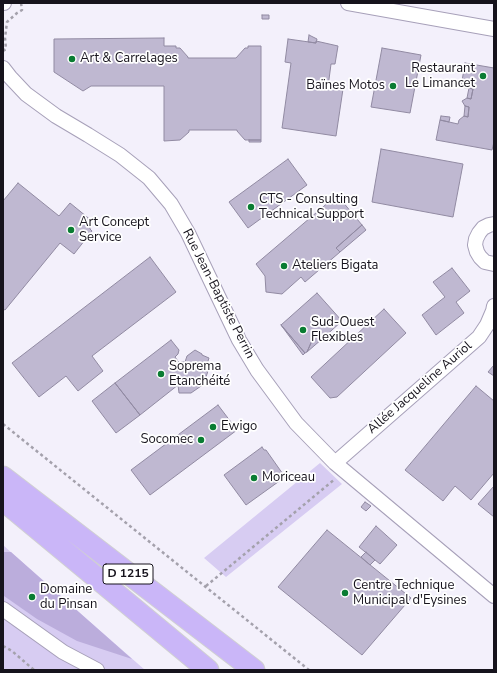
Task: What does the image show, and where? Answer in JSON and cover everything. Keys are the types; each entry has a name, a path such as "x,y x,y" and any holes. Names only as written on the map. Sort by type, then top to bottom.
{"highway":[{"name":"D 1215","path":"3,477 254,670"},
{"name":"D 1215","path":"3,500 208,670"}],"street":[{"path":"348,3 494,30"},
{"name":"Rue Jean-Baptiste Perrin","path":"3,68 26,94 56,116 88,134 120,155 149,178 171,204 188,233 239,340 257,370 296,423 340,467 494,596"},
{"path":"493,266 485,262 480,257 476,252 475,245 476,239 483,228 494,224"},
{"name":"Allée Jacqueline Auriol","path":"340,467 479,337 487,325 494,306"},
{"path":"3,609 63,652 97,670"}],"path":[{"path":"3,50 6,49 5,38 7,22 22,10 21,3"},
{"path":"3,424 309,670"},
{"path":"206,586 340,467"},
{"path":"3,646 12,651 34,670"}],"shaded area":[{"path":"320,463 342,484 226,577 204,558"},
{"name":"Domaine du Pinsan","path":"3,545 33,572 145,670 3,670"},
{"path":"3,552 11,552 132,659 77,641 37,619 4,596"}],"building":[{"path":"262,15 269,15 269,19 262,19"},
{"path":"309,35 317,39 316,43 308,42"},
{"path":"164,38 164,46 176,46 176,48 180,48 188,58 236,58 245,48 248,48 248,46 261,46 261,140 245,140 237,130 189,130 189,132 180,140 164,141 164,86 91,86 83,91 54,72 54,39"},
{"path":"288,39 316,43 316,41 338,46 335,64 331,64 328,87 343,89 336,136 282,128 291,63 285,62"},
{"path":"382,48 421,55 410,113 371,107"},
{"path":"465,63 494,68 494,142 492,150 436,140 440,120 458,124 459,120 464,116 468,117 469,107 465,106 462,101 467,98 471,99 473,89 461,87"},
{"path":"469,88 473,89 471,99 467,98"},
{"path":"465,106 469,107 468,117 464,116"},
{"path":"441,116 450,117 449,122 440,120"},
{"path":"249,140 261,140 261,142 249,142"},
{"path":"381,149 463,164 453,217 372,202"},
{"path":"288,159 307,185 248,228 229,202"},
{"path":"18,183 59,216 70,203 92,221 90,223 90,229 92,231 74,254 60,243 5,310 3,309 3,201"},
{"path":"337,195 362,225 336,248 340,252 305,282 301,277 282,294 266,292 265,276 256,264"},
{"path":"362,225 366,230 340,252 336,248"},
{"path":"150,257 176,292 92,356 103,371 78,391 66,376 39,397 12,363"},
{"path":"452,268 470,291 456,302 464,313 436,335 422,315 445,297 433,282"},
{"path":"317,293 342,321 322,339 314,336 307,352 305,353 281,325"},
{"path":"384,309 406,333 337,397 330,398 311,377"},
{"path":"281,325 305,353 303,355"},
{"path":"314,336 322,339 307,352"},
{"path":"171,340 179,350 175,357 180,364 181,362 185,362 187,356 195,350 209,358 207,364 210,365 206,377 204,377 204,384 191,393 179,393 178,385 140,415 115,383"},
{"path":"494,365 494,376 488,372"},
{"path":"115,383 140,415 116,433 92,401"},
{"path":"476,386 494,401 494,473 471,500 455,486 443,501 405,470"},
{"path":"218,405 237,430 150,495 131,470"},
{"path":"262,447 266,450 285,477 246,505 224,475"},
{"path":"494,486 494,517 478,504"},
{"path":"365,502 371,506 366,511 361,507"},
{"path":"376,526 397,545 380,564 359,547"},
{"name":"Centre Technique Municipal d'Eysines","path":"327,530 411,598 362,655 278,587"},
{"path":"366,552 375,560 370,565 361,557"}],"place":[{"name":"Art & Carrelages","path":"72,59"},
{"name":"Restaurant Le Limancet","path":"483,76"},
{"name":"Baïnes Motos","path":"393,86"},
{"name":"CTS - Consulting Technical Support","path":"251,207"},
{"name":"Art Concept Service","path":"71,230"},
{"name":"Ateliers Bigata","path":"284,266"},
{"name":"Sud-Ouest Flexibles","path":"303,330"},
{"name":"Soprema Etanchéité","path":"161,374"},
{"name":"Ewigo","path":"213,427"},
{"name":"Socomec","path":"201,440"},
{"name":"Moriceau","path":"254,478"},
{"name":"Centre Technique Municipal d'Eysines","path":"345,593"},
{"name":"Domaine du Pinsan","path":"32,597"}]}
